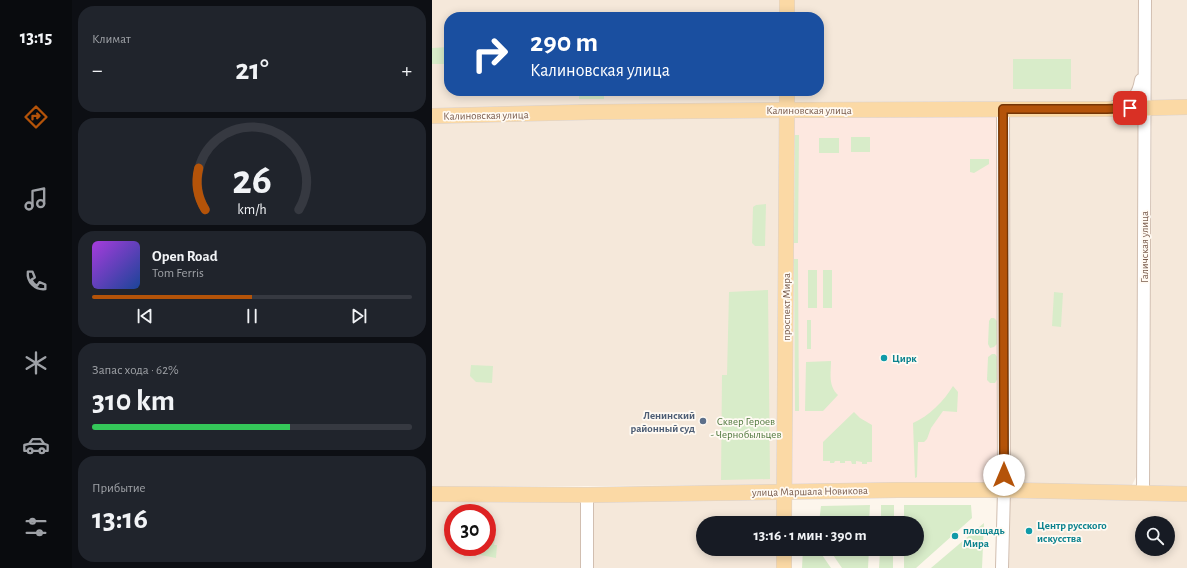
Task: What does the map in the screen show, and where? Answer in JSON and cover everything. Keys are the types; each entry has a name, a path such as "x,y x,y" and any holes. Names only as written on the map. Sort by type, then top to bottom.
{"main road":[{"path":"787,0 787,12"},
{"name":"проспект Мира","path":"784,516 787,96"},
{"name":"Калиновская улица","path":"432,116 591,112 1107,109 1187,107"},
{"name":"улица Маршала Новикова","path":"432,494 1004,490 1187,494"},
{"path":"784,556 784,568"}],"street":[{"name":"Галичская улица","path":"1143,494 1145,0"},
{"path":"1107,109 1130,102 1140,86 1144,65"},
{"path":"1002,568 1004,490 1003,109"},
{"path":"587,494 587,568"}],"shaded area":[{"path":"432,0 780,0 780,12 444,12 444,96 780,96 780,103 432,109"},
{"path":"794,0 1138,0 1138,87 1125,101 794,103 794,96 824,96 824,12 794,12"},
{"path":"1152,0 1187,0 1187,100 1152,101"},
{"path":"1138,114 1136,477 1132,485 1123,487 1011,484 1010,116"},
{"path":"1152,114 1187,114 1187,488 1150,487"},
{"path":"794,116 997,116 997,483 792,485"},
{"path":"780,117 778,485 432,487 432,122"},
{"path":"1010,497 1187,501 1187,568 1009,568"},
{"path":"778,498 778,516 696,516 696,556 777,556 777,568 591,568 591,499"},
{"path":"581,499 580,568 432,568 432,501"}],"green space":[{"path":"444,47 444,64 432,64 432,48"},
{"path":"1013,59 1071,59 1071,89 1013,89"},
{"path":"579,96 604,96 604,99 579,99"},
{"path":"795,135 799,135 798,243 794,243"},
{"path":"851,137 870,137 870,152 851,152"},
{"path":"819,138 839,138 839,153 819,153"},
{"path":"970,159 989,159 989,164 974,173 970,172"},
{"path":"766,204 765,246 755,246 752,243 753,207 756,205"},
{"path":"794,259 798,259 799,411 795,411"},
{"path":"808,270 817,270 817,308 808,308"},
{"path":"823,270 832,270 832,308 823,308"},
{"name":"Сквер Героев - Чернобыльцев","path":"768,290 770,479 721,480 722,375 727,375 729,292"},
{"path":"1054,292 1063,293 1061,327 1052,326"},
{"path":"991,318 994,318 998,322 998,343 994,347 990,348 988,344 989,321"},
{"path":"807,320 811,320 811,349 807,349"},
{"path":"995,354 998,358 998,378 995,383 990,383 987,380 988,357"},
{"path":"831,361 831,383 838,395 823,411 805,411 806,362"},
{"path":"471,365 493,366 492,383 476,382 470,376"},
{"path":"953,386 958,392 957,412 943,411 931,428 927,439 924,442 918,442 917,477 915,478 913,423 936,408"},
{"path":"854,412 860,418 872,425 872,462 862,464 862,462 856,461 856,464 852,464 851,461 840,463 840,461 835,461 834,463 830,463 830,461 823,461 823,442"},
{"path":"870,505 869,516 820,516 821,506"},
{"path":"881,505 894,505 894,516 881,516"},
{"path":"904,505 971,505 972,518 916,568 904,568 904,556 924,556 924,516 904,516"},
{"path":"984,523 982,568 931,568"},
{"path":"497,545 496,558 486,556 496,556"},
{"path":"803,556 823,556 831,568 802,568"},
{"path":"834,556 869,556 868,568 842,568"},
{"path":"880,556 893,556 893,568 879,568"}],"place":[{"name":"Цирк","path":"884,358"},
{"name":"Ленинский районный суд","path":"703,421"},
{"name":"Центр русского искусства","path":"1029,531"},
{"name":"площадь Мира","path":"955,536"}],"route":[{"path":"1004,475 1003,109 1130,108"}]}
